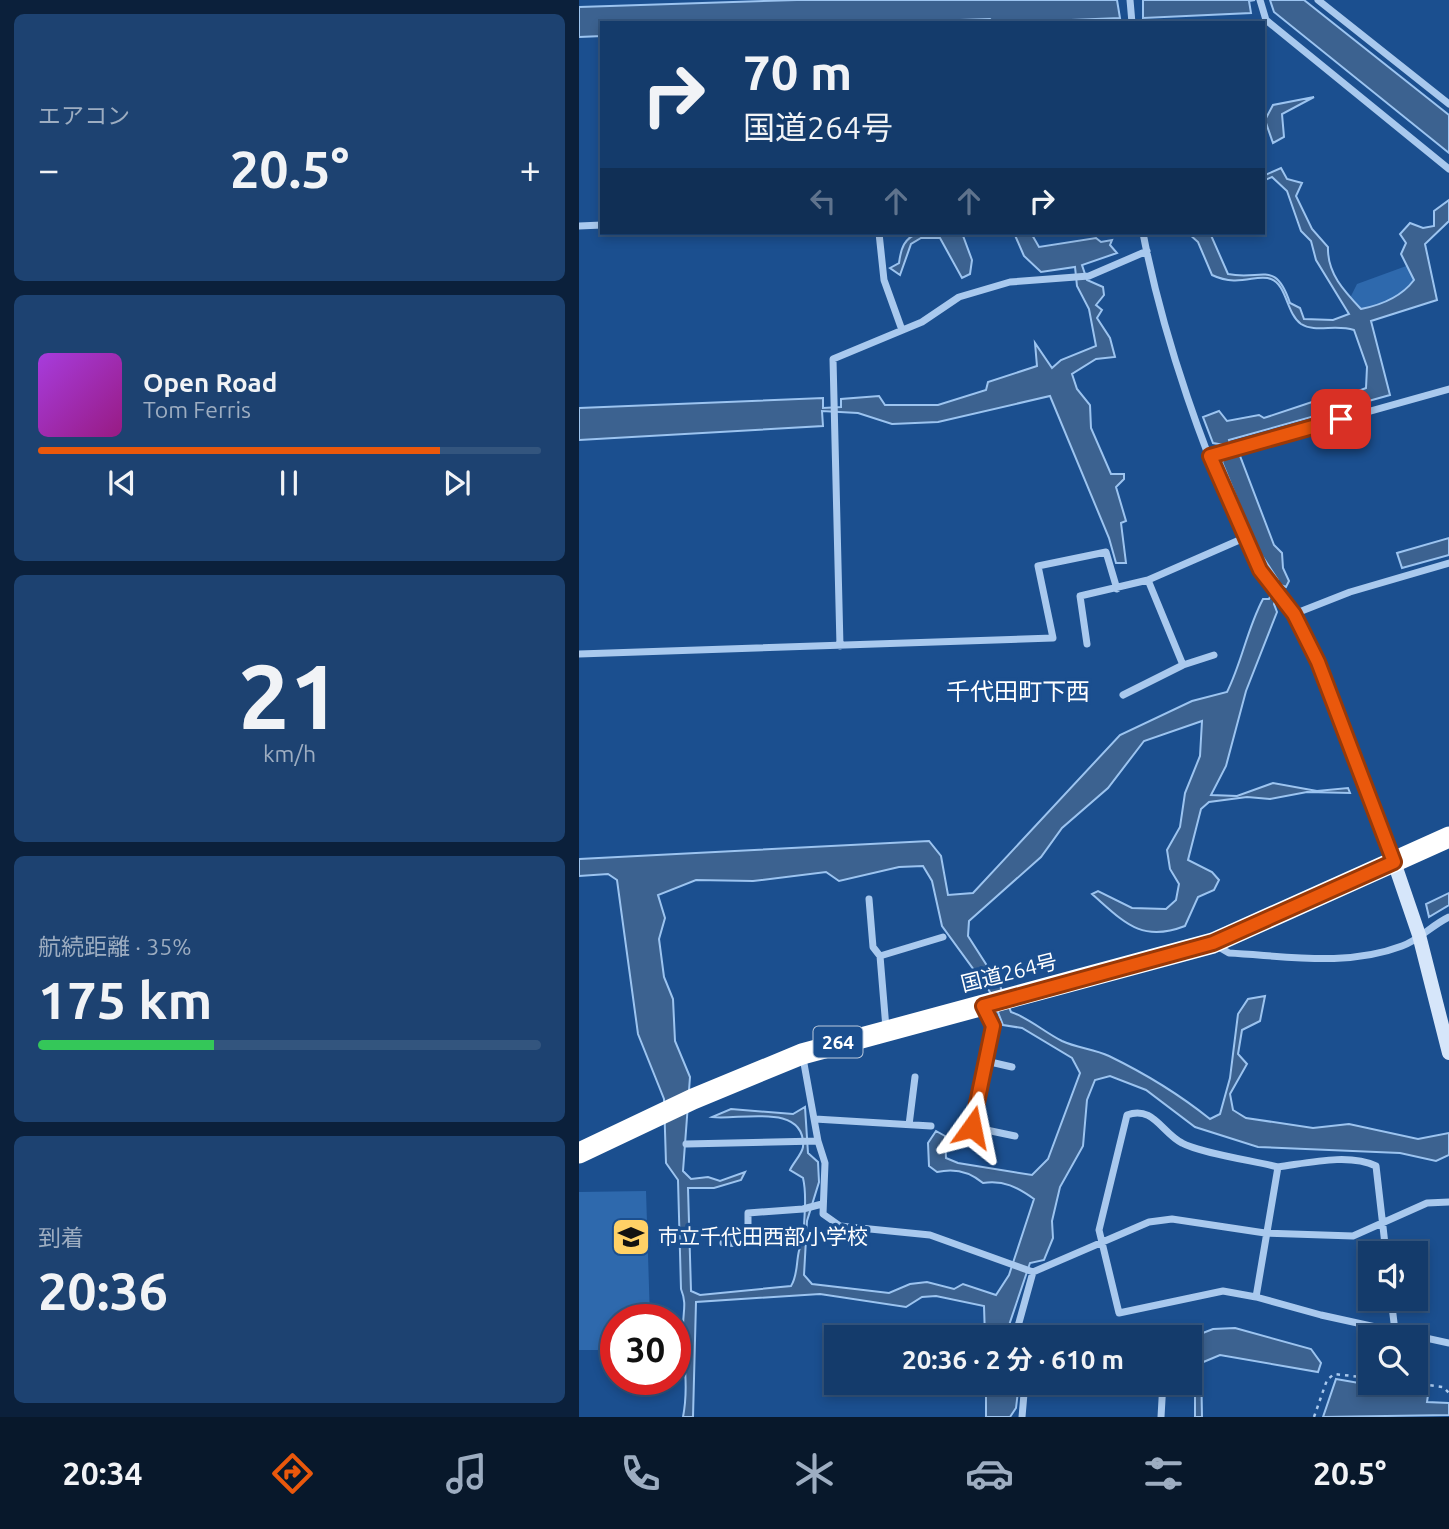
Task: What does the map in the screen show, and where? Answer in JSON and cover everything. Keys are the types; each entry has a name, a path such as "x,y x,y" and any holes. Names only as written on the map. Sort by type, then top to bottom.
{"highway":[{"name":"国道264号","path":"579,1153 693,1099 802,1054 886,1029 994,1003 1213,943 1449,837"}],"street":[{"path":"1130,0 1132,21"},
{"path":"1318,0 1449,104"},
{"path":"1260,1 1266,20 1449,169"},
{"path":"579,226 600,225"},
{"path":"879,235 884,280 902,330"},
{"path":"1143,235 1175,352 1210,456 1244,538 1275,592 1294,614 1318,662 1394,862 1419,935 1449,1053"},
{"path":"840,646 832,408 833,359 902,330 959,297 1010,282 1089,275 1147,251"},
{"path":"1210,456 1449,389"},
{"path":"1087,644 1080,596 1148,580 1244,538"},
{"path":"579,654 1053,638 1038,566 1106,552 1116,589"},
{"path":"1294,614 1360,589 1449,563"},
{"path":"1148,580 1183,666"},
{"path":"1123,695 1183,666 1214,655"},
{"path":"869,899 873,947 880,956 886,1029"},
{"path":"1213,943 1229,953 1349,960 1406,945 1449,917"},
{"path":"880,956 944,937"},
{"path":"994,1003 993,1026 972,1127 1015,1136"},
{"path":"802,1054 818,1141 825,1163 823,1214 840,1226 930,1235 1031,1271 1149,1222 1172,1219 1265,1233 1353,1236 1427,1203 1449,1202"},
{"path":"986,1061 1012,1067"},
{"path":"909,1125 916,1077"},
{"path":"1367,1325 1223,1291 1119,1313 1099,1230 1127,1115 1136,1111 1152,1116 1182,1143 1278,1167 1327,1161 1366,1161 1376,1166 1385,1241"},
{"path":"815,1119 931,1126"},
{"path":"686,1144 818,1141"},
{"path":"1256,1297 1278,1167"},
{"path":"723,1243 748,1244 748,1213 803,1209 822,1204"},
{"path":"1018,1325 1031,1271"},
{"path":"1428,1338 1449,1343"},
{"path":"1022,1417 1024,1395"},
{"path":"1161,1417 1162,1395"}],"path":[{"path":"1314,1417 1327,1380 1334,1374 1358,1377"},
{"path":"1428,1385 1443,1387 1449,1393"}],"shaded area":[{"path":"797,0 1117,0 1120,18 1044,21 600,21 600,36 579,37 579,7"},
{"path":"1143,0 1255,0 1249,1 1251,13 1143,18"},
{"path":"1270,0 1304,0 1449,115 1449,153 1274,12"},
{"path":"1314,97 1282,114 1284,137 1273,143 1265,120 1273,105"},
{"path":"1281,168 1287,179 1302,183 1296,196 1312,229 1328,247 1330,265 1338,281 1361,309 1391,299 1414,280 1401,254 1406,243 1400,234 1410,223 1423,228 1434,226 1434,211 1449,200 1449,221 1425,244 1437,300 1371,321 1390,395 1229,440 1233,455 1240,456 1274,545 1282,553 1283,568 1289,581 1286,587 1281,585 1274,604 1277,612 1246,691 1226,766 1211,795 1237,796 1273,783 1317,791 1348,788 1350,793 1307,792 1270,799 1247,797 1209,802 1201,809 1188,860 1212,872 1219,880 1214,890 1198,897 1185,926 1170,931 1145,931 1124,921 1092,894 1098,891 1132,908 1166,909 1176,900 1179,884 1170,869 1167,850 1180,827 1185,793 1200,756 1202,721 1144,741 1108,788 1062,828 1041,857 969,921 968,936 1000,986 1011,1012 1062,1041 1103,1054 1135,1070 1210,1119 1220,1114 1230,1078 1238,1014 1248,999 1265,996 1260,1021 1242,1030 1238,1054 1247,1064 1230,1094 1233,1110 1246,1118 1313,1128 1349,1124 1418,1139 1449,1133 1449,1155 1436,1161 1400,1153 1258,1147 1195,1127 1146,1090 1110,1076 1095,1080 1087,1100 1083,1146 1060,1187 1052,1221 1053,1238 1044,1260 1030,1263 1009,1325 985,1325 984,1306 936,1296 922,1297 906,1307 820,1294 696,1302 693,1417 683,1417 686,1395 691,1395 691,1304 684,1304 681,1289 678,1180 666,1163 664,1099 638,1034 617,880 608,874 579,876 579,859 929,841 941,856 948,895 973,893 1120,735 1192,701 1227,692 1257,610 1263,599 1269,599 1278,580 1257,548 1222,462 1227,457 1225,445 1213,443 1203,417 1219,411 1227,421 1259,415 1264,418 1315,401 1333,401 1366,388 1367,367 1354,330 1313,328 1301,324 1292,313 1280,287 1271,279 1231,280 1212,275 1198,242 1190,235 1211,235 1228,274 1273,276 1279,281 1290,303 1300,308 1304,319 1333,320 1349,314 1316,260 1311,241 1301,231 1287,191 1272,177 1265,180 1265,175","holes":["923,866 932,881 942,926 990,992 1003,1025 1022,1028 1072,1058 1080,1073 1048,1159 1032,1175 958,1163 946,1158 945,1136 936,1131 928,1143 929,1166 937,1172 961,1172 983,1183 1010,1185 1034,1199 1009,1275 996,1295 963,1284 954,1289 927,1282 910,1284 889,1293 812,1284 804,1275 807,1221 819,1182 818,1162 808,1153 805,1107 793,1114 731,1109 712,1117 782,1118 794,1123 801,1133 803,1147 790,1170 803,1178 804,1239 791,1286 700,1295 691,1291 688,1188 714,1188 741,1180 745,1172 720,1181 708,1177 691,1179 683,1171 690,1077 675,1041 673,999 664,977 659,939 665,918 658,895 696,880 753,881 826,872 839,881 899,867"]},
{"path":"914,235 963,235 972,260 970,274 962,278 940,238 921,238 911,244 900,275 890,268 899,263 902,248"},
{"path":"1015,235 1032,235 1039,247 1096,238 1101,242 1112,240 1110,245 1117,253 1082,265 1087,280 1103,287 1104,295 1096,305 1102,310 1097,318 1110,338 1115,357 1096,359 1072,374 1077,389 1090,405 1091,428 1111,474 1124,474 1124,479 1116,487 1126,521 1121,523 1126,563 1116,563 1109,538 1050,396 938,422 892,424 858,413 822,411 823,426 579,440 579,408 823,398 823,408 841,407 841,399 879,396 885,405 938,405 986,390 988,382 1037,366 1035,343 1052,368 1061,360 1096,346 1089,309 1077,286 1075,267 1041,272 1024,256"},
{"path":"1409,265 1415,280 1391,299 1361,309 1350,298 1357,284"},
{"path":"1449,538 1449,555 1402,568 1397,553"},
{"path":"1449,893 1449,905 1429,917 1426,904"},
{"path":"646,1191 650,1304 600,1304 600,1350 579,1350 579,1192"},
{"path":"1235,1328 1311,1349 1321,1363 1318,1372 1220,1355 1202,1363 1202,1333 1213,1329"},
{"path":"1336,1379 1358,1383 1358,1395 1428,1395 1427,1402 1449,1403 1449,1415 1323,1417"},
{"path":"986,1395 1018,1395 1016,1408 1010,1417 986,1417"},
{"path":"1195,1395 1202,1395 1202,1417 1195,1417"}],"place":[{"name":"市立千代田西部小学校","path":"631,1237"}],"district":[{"name":"千代田町下西","path":"1018,692"}],"route":[{"path":"972,1127 993,1026 983,1006 1213,943 1250,929 1394,862 1305,633 1260,570 1210,456 1341,419"}]}
